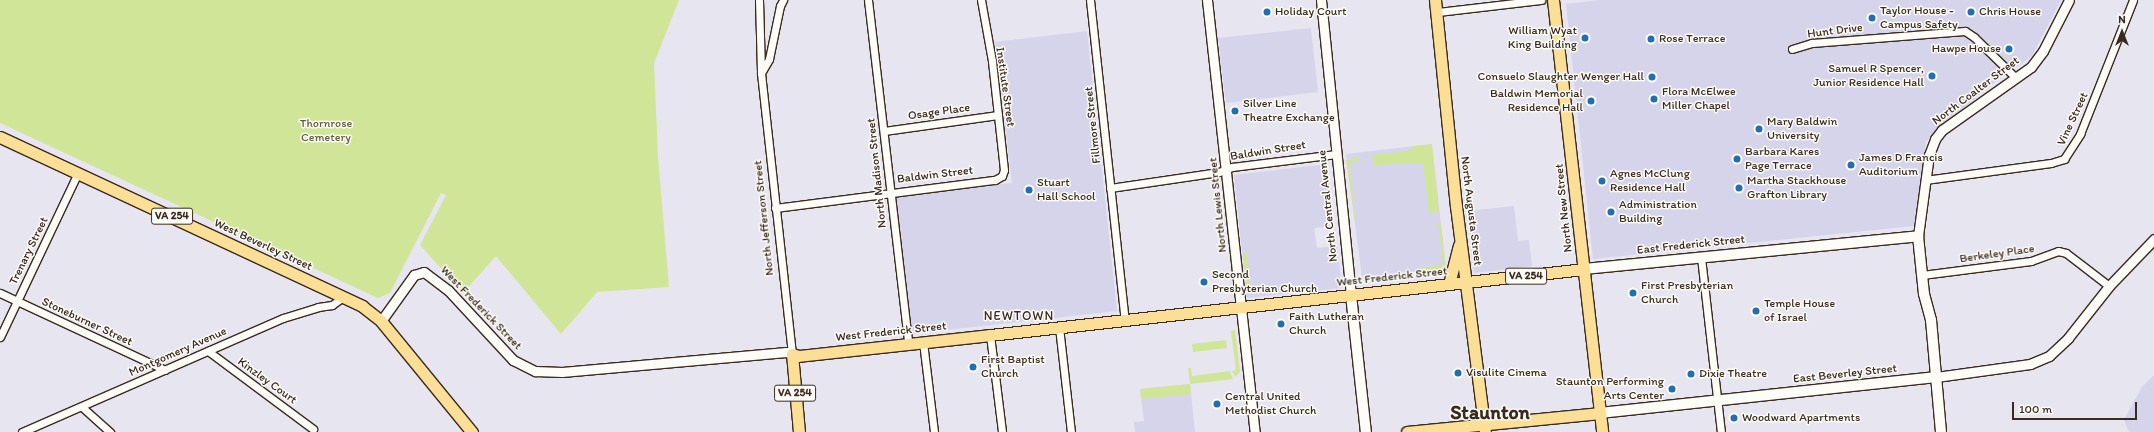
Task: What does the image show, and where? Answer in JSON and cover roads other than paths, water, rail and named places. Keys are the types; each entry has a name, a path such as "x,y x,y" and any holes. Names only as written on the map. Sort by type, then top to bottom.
{"main road":[{"name":"North Augusta Street","path":"1435,0 1460,242 1467,282 1484,429"},
{"name":"North New Street","path":"1553,0 1602,432"},
{"name":"West Beverley Street","path":"0,137 343,297 370,312 381,321 472,432"},
{"name":"East Frederick Street","path":"1467,282 1918,236"},
{"name":"North Coalter Street","path":"1918,236 1922,275 1931,320 1941,432"},
{"path":"1449,284 1460,242"},
{"name":"West Frederick Street","path":"792,354 798,356 1467,282"},
{"name":"North Central Avenue","path":"1351,296 1366,432"},
{"name":"North Jefferson Street","path":"792,354 799,432"},
{"name":"East Beverley Street","path":"1484,429 1600,413 1936,377"},
{"path":"1407,432 1484,429"}],"street":[{"name":"North Jefferson Street","path":"759,0 761,73 792,354"},
{"path":"761,73 769,59 780,6 783,0"},
{"name":"North Madison Street","path":"868,0 908,343"},
{"name":"Institute Street","path":"982,0 998,115 1004,170 1002,176"},
{"name":"Fillmore Street","path":"1090,0 1125,320"},
{"name":"North Lewis Street","path":"1207,0 1255,432"},
{"name":"North Central Avenue","path":"1321,0 1351,296"},
{"path":"1437,12 1541,0"},
{"name":"North Coalter Street","path":"1918,236 1930,149 1942,130 2030,67 2043,51 2069,0"},
{"name":"Vine Street","path":"1925,180 2051,163 2064,159 2080,134 2134,0"},
{"name":"Hunt Drive","path":"1792,49 1812,43 1965,31 1974,37 2016,78"},
{"name":"Osage Place","path":"884,131 998,115"},
{"name":"Baldwin Street","path":"1110,188 1219,172 1226,169 1336,154"},
{"name":"Trenary Street","path":"0,337 78,173"},
{"name":"Baldwin Street","path":"775,208 890,191 995,180 1002,176"},
{"name":"East Beverley Street","path":"1936,377 2005,368 2043,359 2056,351 2109,286 2154,238"},
{"name":"Berkeley Place","path":"1922,275 2030,261 2058,251 2066,253 2109,286"},
{"path":"1702,257 1721,432"},
{"name":"West Frederick Street","path":"381,321 414,275 424,272 448,290 513,360 534,371 562,372 786,352 792,354"},
{"name":"Stoneburner Street","path":"0,293 165,370"},
{"name":"Montgomery Avenue","path":"22,432 283,318 318,307 332,305 343,297"},
{"path":"1059,328 1071,432"},
{"path":"990,335 1002,432"},
{"path":"924,342 934,432"},
{"name":"Kinzley Court","path":"208,351 314,428"},
{"path":"82,407 110,432"}],"place":[{"name":"Holiday Court","path":"1267,12"},
{"name":"Chris House","path":"1971,12"},
{"name":"Taylor House - Campus Safety","path":"1872,18"},
{"name":"William Wyat King Building","path":"1585,38"},
{"name":"Rose Terrace","path":"1651,39"},
{"name":"Hawpe House","path":"2009,49"},
{"name":"Samuel R Spencer, Junior Residence Hall","path":"1932,76"},
{"name":"Consuelo Slaughter Wenger Hall","path":"1652,77"},
{"name":"Flora McElwee Miller Chapel","path":"1654,99"},
{"name":"Baldwin Memorial Residence Hall","path":"1591,101"},
{"name":"Silver Line Theatre Exchange","path":"1235,111"},
{"name":"Mary Baldwin University","path":"1759,129"},
{"name":"Barbara Kares Page Terrace","path":"1737,159"},
{"name":"James D Francis Auditorium","path":"1851,165"},
{"name":"Agnes McClung Residence Hall","path":"1602,181"},
{"name":"Martha Stackhouse Grafton Library","path":"1739,188"},
{"name":"Stuart Hall School","path":"1029,190"},
{"name":"Administration Building","path":"1611,212"},
{"name":"Second Presbyterian Church","path":"1204,282"},
{"name":"First Presbyterian Church","path":"1633,293"},
{"name":"Temple House of Israel","path":"1756,311"},
{"name":"Faith Lutheran Church","path":"1281,324"},
{"name":"First Baptist Church","path":"973,367"},
{"name":"Visulite Cinema","path":"1458,373"},
{"name":"Dixie Theatre","path":"1691,374"},
{"name":"Staunton Performing Arts Center","path":"1672,389"},
{"name":"Central United Methodist Church","path":"1217,404"},
{"name":"Woodward Apartments","path":"1734,418"}],"district":[{"name":"NEWTOWN","path":"1019,316"},
{"name":"Staunton","path":"1490,412"}],"park label":[{"name":"Thornrose Cemetery","path":"326,131"}]}
